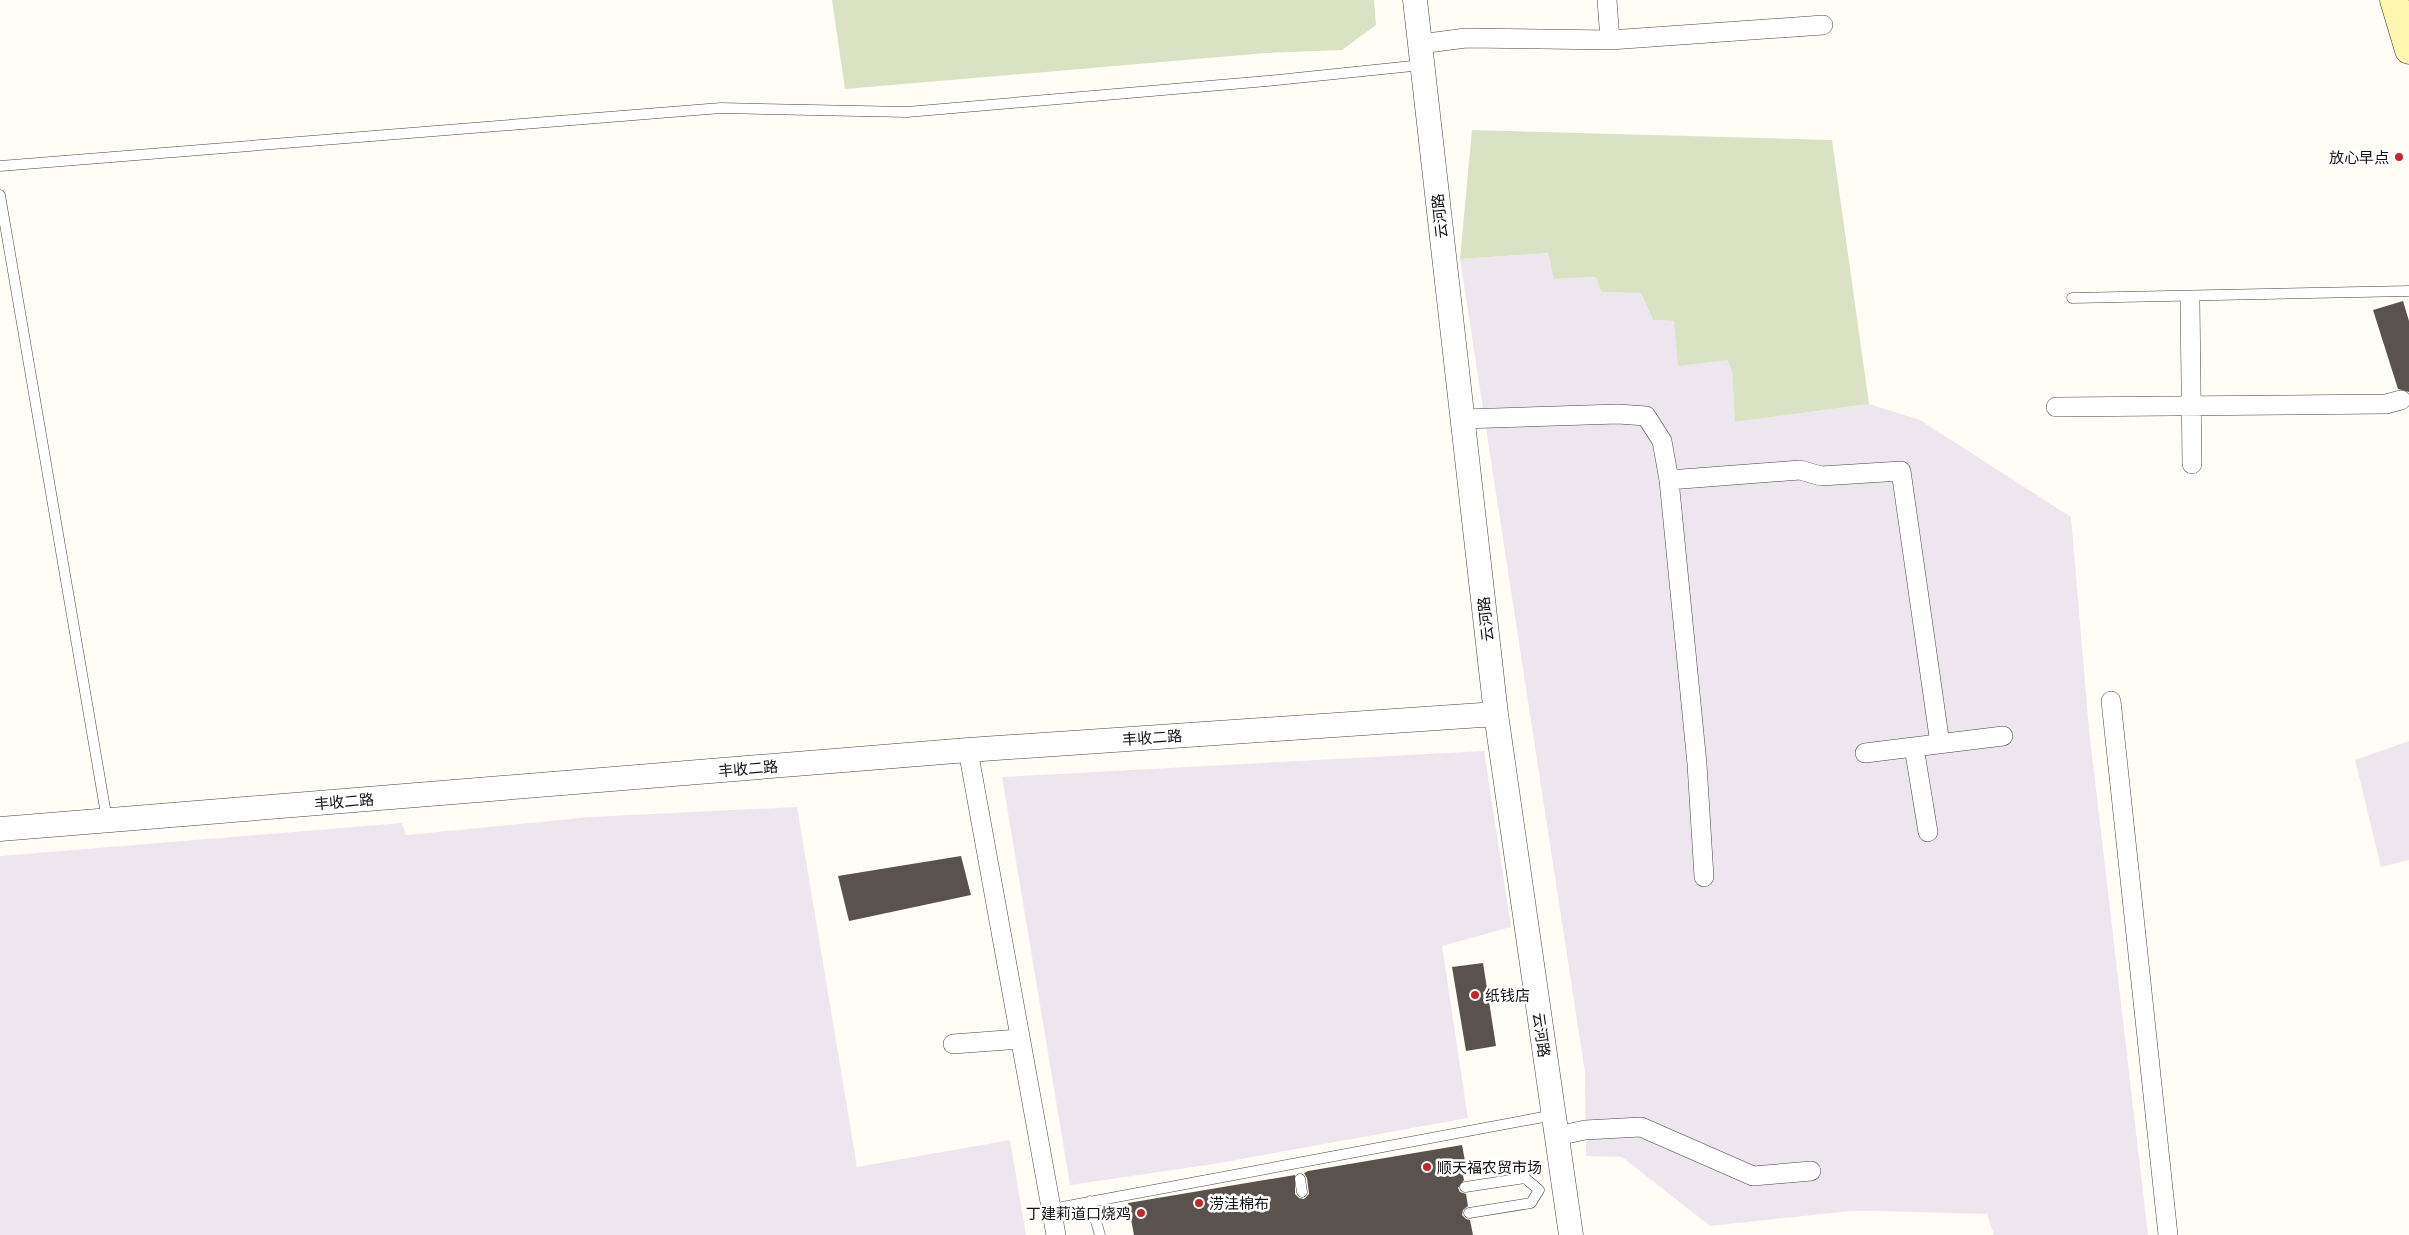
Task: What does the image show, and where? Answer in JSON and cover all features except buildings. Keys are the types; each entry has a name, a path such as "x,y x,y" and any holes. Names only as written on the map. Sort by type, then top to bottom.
{"main road":[{"path":"2394,0 2409,50"}],"street":[{"name":"云河路","path":"1415,0 1496,714 1572,1235"},
{"path":"1607,0 1610,40"},
{"path":"1421,55 1466,38 1610,40 1823,24"},
{"path":"2190,301 2192,464"},
{"path":"2056,408 2386,404 2401,400"},
{"path":"1462,419 1618,414 1646,416 1662,442 1669,480 1697,764 1704,877"},
{"path":"1669,480 1800,470 1821,476 1901,471 1940,744"},
{"path":"2111,701 2168,1235"},
{"name":"丰收二路","path":"0,829 968,750 1496,714"},
{"path":"1865,753 2003,736"},
{"path":"1914,747 1928,832"},
{"path":"968,750 1056,1235"},
{"path":"953,1044 1020,1038"},
{"path":"1555,1125 1585,1130 1641,1127 1753,1176 1810,1171"}],"lane":[{"path":"0,166 721,108 907,112 1266,81 1421,55"},
{"path":"0,195 107,820"},
{"path":"2072,298 2409,291"},
{"path":"1052,1209 1090,1201 1555,1125"},
{"path":"1465,1187 1525,1178 1539,1190 1531,1203 1469,1213"},
{"path":"1300,1179 1302,1192"},
{"path":"1090,1201 1100,1235"}],"shaded area":[{"path":"1549,253 1555,279 1596,277 1601,292 1641,293 1653,320 1674,321 1727,360 1732,371 1735,422 1869,404 1920,420 2071,517 2089,729 2148,1235 1994,1235 1987,1214 1877,1211 1851,1211 1710,1226 1622,1157 1586,1156 1585,1072 1460,259"},
{"path":"2409,741 2409,860 2381,867 2355,760"},
{"path":"1484,751 1511,927 1442,946 1468,1118 1214,1164 1070,1185 1002,777"},
{"path":"797,807 857,1167 1010,1140 1026,1235 0,1235 0,856 402,823 406,835 591,817"}],"green space":[{"path":"832,0 1374,0 1376,25 1342,50 1266,53 845,89"},
{"path":"1472,130 1832,140 1869,404 1735,422 1732,371 1727,360 1678,366 1674,321 1653,320 1641,293 1601,292 1596,277 1554,279 1548,253 1460,259"}],"place":[{"name":"放心早点","path":"2399,157"},
{"name":"纸钱店","path":"1475,995"},
{"name":"顺天福农贸市场","path":"1427,1167"},
{"name":"涝洼棉布","path":"1199,1203"},
{"name":"丁建莉道口烧鸡","path":"1141,1213"}]}
